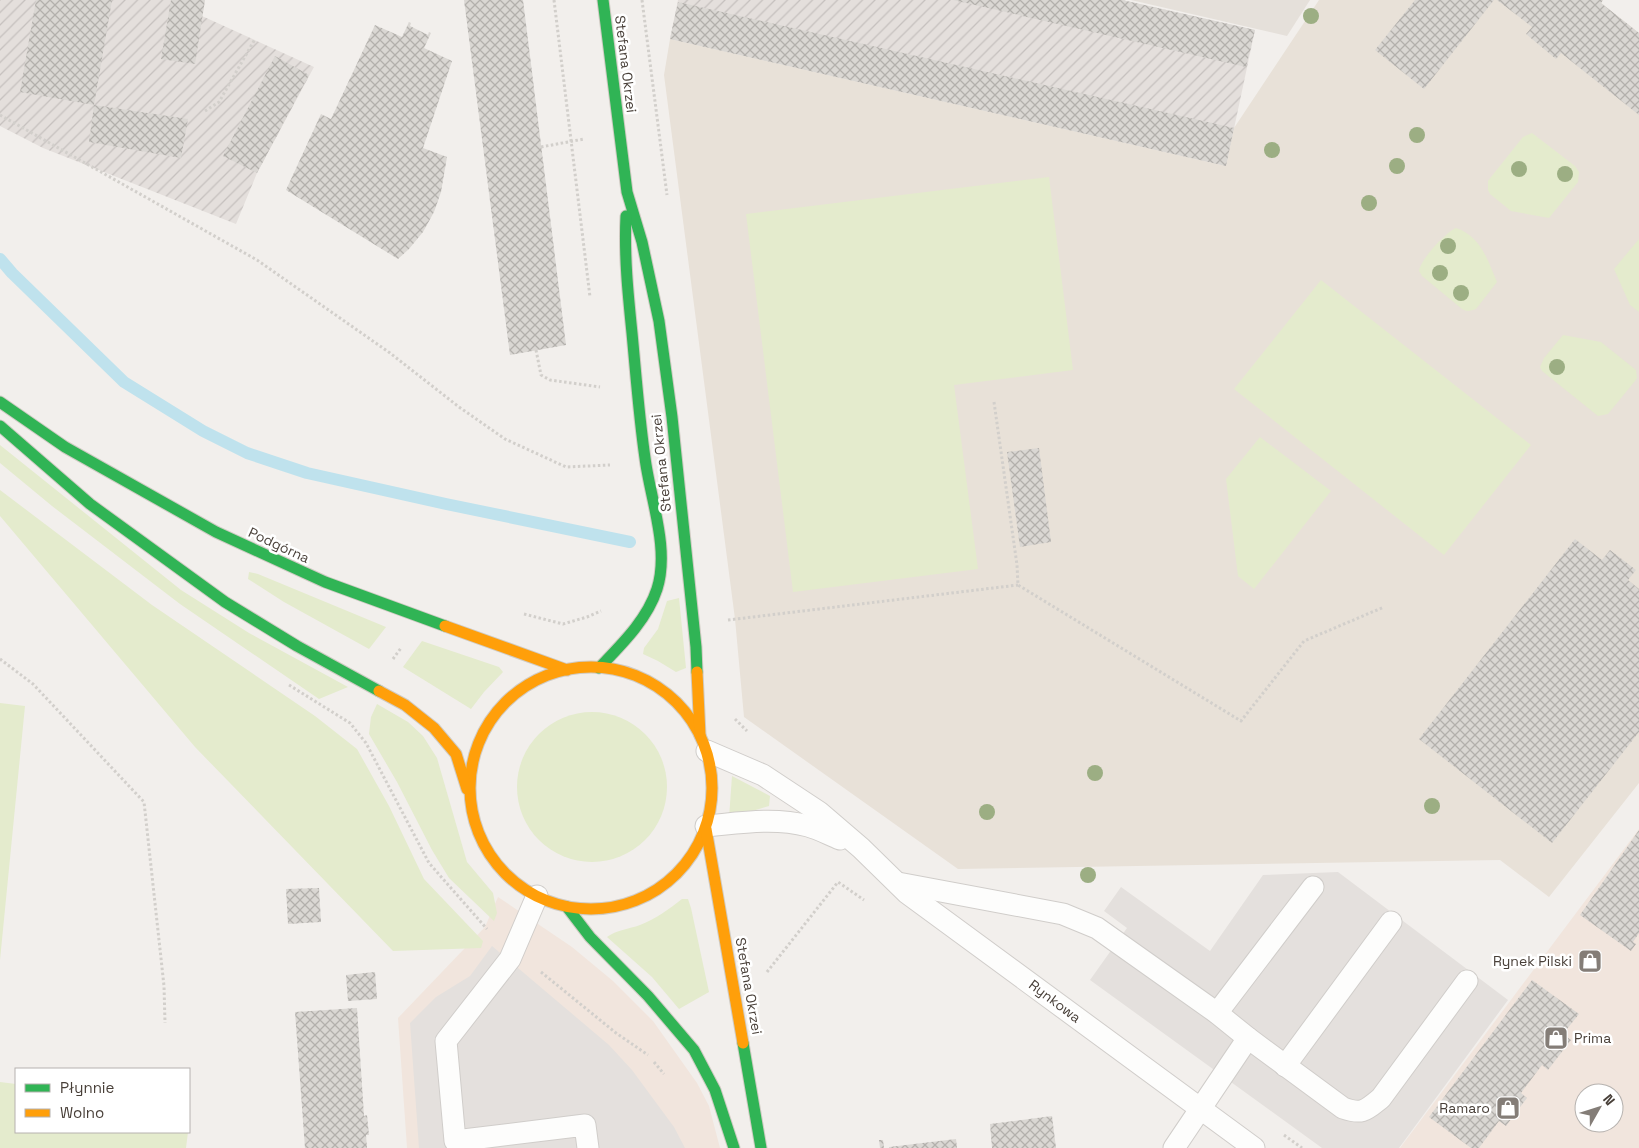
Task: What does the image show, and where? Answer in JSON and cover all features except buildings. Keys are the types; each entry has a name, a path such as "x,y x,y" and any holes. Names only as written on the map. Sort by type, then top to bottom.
{"street":[{"name":"Stefana Okrzei","path":"602,0 627,192 642,242 660,330 672,417 696,647 703,743"},
{"name":"Stefana Okrzei","path":"599,668 625,640 643,615 657,589 660,573 661,548 645,462 624,247 627,192"},
{"name":"Podgórna","path":"0,402 65,447 216,532 325,582 567,670"},
{"path":"0,426 90,504 225,602 298,646 405,705 434,728 456,754 478,832 492,858 512,879 536,896 568,907 589,909 611,908 632,903 651,894 669,882 697,849 706,827 712,801 712,776 703,743 689,717 675,701 658,688 640,678 620,671 599,668 567,670 548,675 521,690 499,710 487,726 473,763 470,783 471,803"},
{"name":"Stefana Okrzei","path":"706,827 762,1148"},
{"path":"568,907 590,937 648,996 694,1050 715,1090 734,1148"}],"lane":[{"name":"Rynkowa","path":"703,743 763,775 819,812 861,848 907,893 1254,1148"},
{"name":"Rynkowa","path":"706,827 754,821 782,821 810,826 861,848"},
{"path":"898,883 1063,914 1097,928 1217,1013 1344,1108 1355,1112 1368,1109 1382,1098 1467,981"},
{"path":"1217,1013 1313,887"},
{"path":"536,896 510,959 446,1041 455,1141 585,1125 588,1148"},
{"path":"1286,1066 1391,922"},
{"path":"1174,1148 1248,1038"}],"path":[{"path":"554,0 591,301"},
{"path":"642,0 668,200"},
{"path":"205,111 219,102 255,39"},
{"path":"0,115 257,260 390,353 459,407 505,439 566,467 645,462"},
{"path":"541,147 620,135"},
{"path":"536,350 541,375 550,380 601,387"},
{"path":"600,378 602,396"},
{"path":"994,402 1018,585"},
{"path":"724,612 725,620 1018,585 1241,721 1304,641 1384,607"},
{"path":"515,611 563,624 587,618 604,610"},
{"path":"350,723 422,618"},
{"path":"0,659 33,684 144,802 164,986 165,1023"},
{"path":"288,684 350,723 366,743 429,863 485,927 616,1032 647,1054"},
{"path":"733,709 734,719 748,732"},
{"path":"765,975 838,882 870,904"},
{"path":"1279,1131 1302,1148"}],"shaded area":[{"path":"0,0 205,0 202,16 314,67 257,173 236,224 43,148 0,126"},
{"path":"678,0 1122,0 1255,30 1226,166 670,39"},
{"path":"1131,0 1310,0 1287,36"},
{"path":"1319,0 1603,0 1601,3 1639,33 1639,783 1549,897 1500,860 958,869 744,717 735,619 664,75 670,39 1226,166 1234,128"},
{"name":"Rynek Pilski","path":"1639,829 1639,1148 1400,1148"},
{"path":"1338,872 1508,1000 1399,1148 1322,1148 1090,980 1127,928 1104,911 1121,887 1210,951 1263,875"},
{"path":"498,897 572,947 613,981 653,1021 697,1083 709,1106 720,1148 407,1148 398,1018 485,927"},
{"path":"492,946 609,1045 632,1070 674,1127 685,1148 419,1148 410,1023 436,997 470,976"}],"green space":[{"path":"1532,133 1575,166 1579,172 1578,182 1549,218 1511,211 1490,194 1488,190 1488,181 1491,177 1523,137"},
{"path":"1049,177 1073,370 954,385 978,569 793,592 746,214"},
{"path":"1456,228 1465,232 1478,243 1487,258 1497,282 1476,309 1470,311 1462,309 1422,276 1419,271 1420,266 1434,247"},
{"path":"1639,239 1639,312 1630,305 1614,269"},
{"path":"1321,280 1531,445 1444,555 1234,389"},
{"path":"1563,335 1601,342 1636,370 1637,378 1608,414 1598,416 1542,371 1540,367 1544,358"},
{"path":"1260,437 1331,491 1254,589 1238,576 1226,479"},
{"path":"0,445 181,590 249,633 348,687 319,699 180,604 52,506 0,463"},
{"path":"0,490 152,605 315,716 357,749 389,806 424,879 483,941 481,948 393,951 195,747 0,516"},
{"path":"249,572 386,627 369,649 284,602 248,579"},
{"path":"679,598 686,668 676,672 643,654 644,648 658,629 667,601"},
{"path":"422,641 499,667 503,672 471,709 403,667"},
{"path":"0,703 25,706 0,960"},
{"path":"377,704 408,722 423,736 437,758 467,862 493,893 497,913 494,921 449,878 369,734 371,717"},
{"path":"592,712 621,718 645,734 661,758 667,787 661,816 645,840 621,856 592,862 563,856 539,840 523,816 517,787 523,758 539,734 563,718"},
{"path":"732,776 770,796 769,806 729,818"},
{"path":"682,899 688,899 691,908 709,992 679,1009 652,977 607,937 651,920"},
{"path":"0,1082 15,1084 15,1133 188,1133 186,1148 0,1148"}],"waterway":[{"path":"0,259 124,382 203,431 247,453 307,473 630,542"}],"traffic: fast":[{"path":"603,0 627,192 642,242 659,321 672,417 697,672"},
{"path":"599,668 640,622 653,600 660,574 661,557 658,524 647,473 638,396 627,274 626,216"},
{"path":"0,402 65,447 216,532 325,582 445,626"},
{"path":"0,426 90,504 225,602 297,646 379,691"},
{"path":"567,907 590,937 648,996 694,1050 715,1090 734,1148"},
{"path":"743,1043 761,1148"}],"traffic: slow":[{"path":"445,626 567,670"},
{"path":"591,667 626,672 648,681 668,695 684,711 698,731 707,753 712,788 707,823 698,845 684,865 668,881 648,895 626,904 591,909 556,904 534,895 514,881 498,865 484,845 475,823 470,788 475,753 484,731 498,711 514,695 534,681 556,672 591,667"},
{"path":"697,672 700,735"},
{"path":"379,691 405,705 434,728 456,754 467,789"},
{"path":"706,829 743,1043"}],"place":[{"name":"Rynek Pilski","path":"1590,961"},
{"name":"Prima","path":"1556,1038"},
{"name":"Ramaro","path":"1508,1108"}]}
